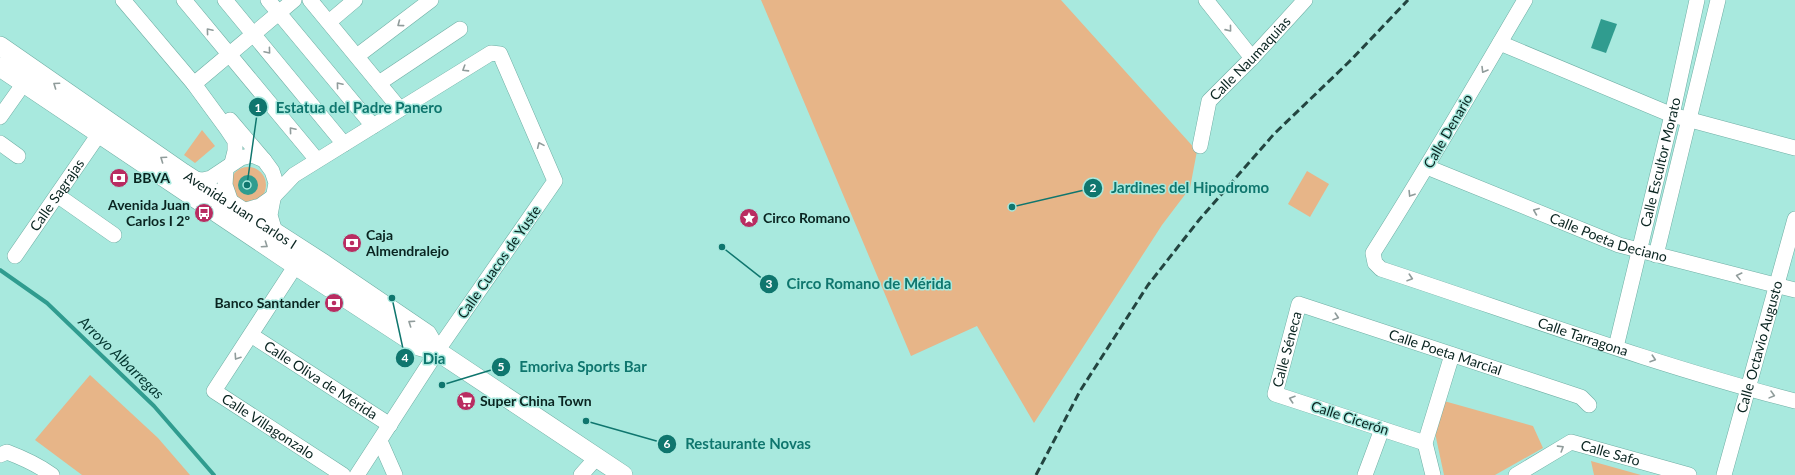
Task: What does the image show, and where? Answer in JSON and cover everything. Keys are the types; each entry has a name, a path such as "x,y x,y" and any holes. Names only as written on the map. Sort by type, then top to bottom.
{"main road":[{"name":"Avenida Juan Carlos I","path":"0,46 192,179 232,211 248,233 419,346 439,348"},
{"name":"Avenida Juan Carlos I","path":"0,66 99,134 232,211 275,232 427,334 439,348 623,475"}],"street":[{"path":"123,0 194,84 235,141 235,152 229,166 225,185 232,211 260,206 274,196 294,175 400,109 310,0"},
{"path":"184,0 317,160"},
{"path":"225,0 344,144"},
{"path":"268,0 373,126"},
{"path":"194,84 294,0"},
{"path":"329,22 355,0"},
{"path":"357,56 431,0"},
{"path":"1206,0 1252,58"},
{"name":"Calle Naumaquias","path":"1200,146 1209,101 1252,58 1305,0"},
{"name":"Calle Denario","path":"1375,263 1373,253 1427,167 1525,0"},
{"name":"Calle Escultor Morato","path":"1616,347 1672,115 1697,0"},
{"path":"1656,255 1718,0"},
{"path":"379,83 460,29"},
{"path":"1500,43 1672,115 1795,148"},
{"name":"Calle Cuacos de Yuste","path":"357,475 380,442 439,348 555,181 500,54 491,53 400,109"},
{"path":"0,118 24,83"},
{"path":"194,84 233,123 268,165 276,183 270,215 275,232"},
{"name":"Calle Sagrajas","path":"15,256 99,134"},
{"path":"0,143 18,156"},
{"path":"192,179 203,180 210,178 241,158 252,156 268,165 294,175"},
{"name":"Calle Poeta Deciano","path":"1427,167 1619,245 1795,290"},
{"path":"57,195 114,235"},
{"name":"Calle Octavio Augusto","path":"1724,475 1795,219"},
{"name":"Calle Tarragona","path":"1375,263 1381,268 1616,347 1748,389 1795,401"},
{"path":"251,336 296,265"},
{"name":"Calle Poeta Marcial","path":"1299,304 1580,397 1589,405"},
{"name":"Calle Séneca","path":"1274,394 1299,304"},
{"name":"Calle Villagonzalo","path":"251,336 214,391 343,475"},
{"name":"Calle Oliva de Mérida","path":"251,336 390,425"},
{"path":"1433,475 1425,443 1452,355"},
{"name":"Calle Cicerón","path":"1274,394 1425,443"},
{"path":"1365,475 1382,429"},
{"path":"380,442 395,475"},
{"name":"Calle Safo","path":"1516,475 1536,470 1571,442 1689,475"},
{"path":"3,454 39,465 52,475"},
{"path":"582,475 598,457"}],"shaded area":[{"path":"761,0 1061,0 1197,151 1190,188 1162,225 1034,423 977,326 911,356"},
{"path":"1601,19 1617,24 1606,53 1591,48"},
{"path":"202,130 215,146 195,163 184,155"},
{"path":"252,167 261,172 265,178 265,192 261,198 252,203 244,203 235,198 231,192 230,181 235,172 241,168"},
{"path":"1307,171 1329,184 1310,217 1288,204"},
{"path":"248,175 255,178 258,185 255,192 248,195 241,192 238,185 241,178"},
{"path":"90,375 158,438 190,475 82,475 35,440"},
{"path":"1444,401 1533,426 1543,448 1495,475 1444,475 1435,433"},
{"path":"1591,461 1641,475 1594,475"}],"waterway":[{"name":"Arroyo Albarregas","path":"0,270 47,303 154,406 214,475"}],"railway":[{"path":"1036,475 1080,391 1148,285 1199,220 1274,134 1351,60 1408,0"}],"place":[{"name":"BBVA","path":"119,178"},
{"name":"Estatua del Padre Panero","path":"247,185"},
{"name":"Jardines del Hipodromo","path":"1012,207"},
{"name":"Avenida Juan Carlos I 2º","path":"204,213"},
{"name":"Circo Romano","path":"749,218"},
{"name":"Caja Almendralejo","path":"352,243"},
{"name":"Circo Romano de Mérida","path":"722,247"},
{"name":"Dia","path":"392,298"},
{"name":"Banco Santander","path":"334,303"},
{"name":"Emoriva Sports Bar","path":"442,385"},
{"name":"Super China Town","path":"466,401"},
{"name":"Restaurante Novas","path":"586,421"}]}
